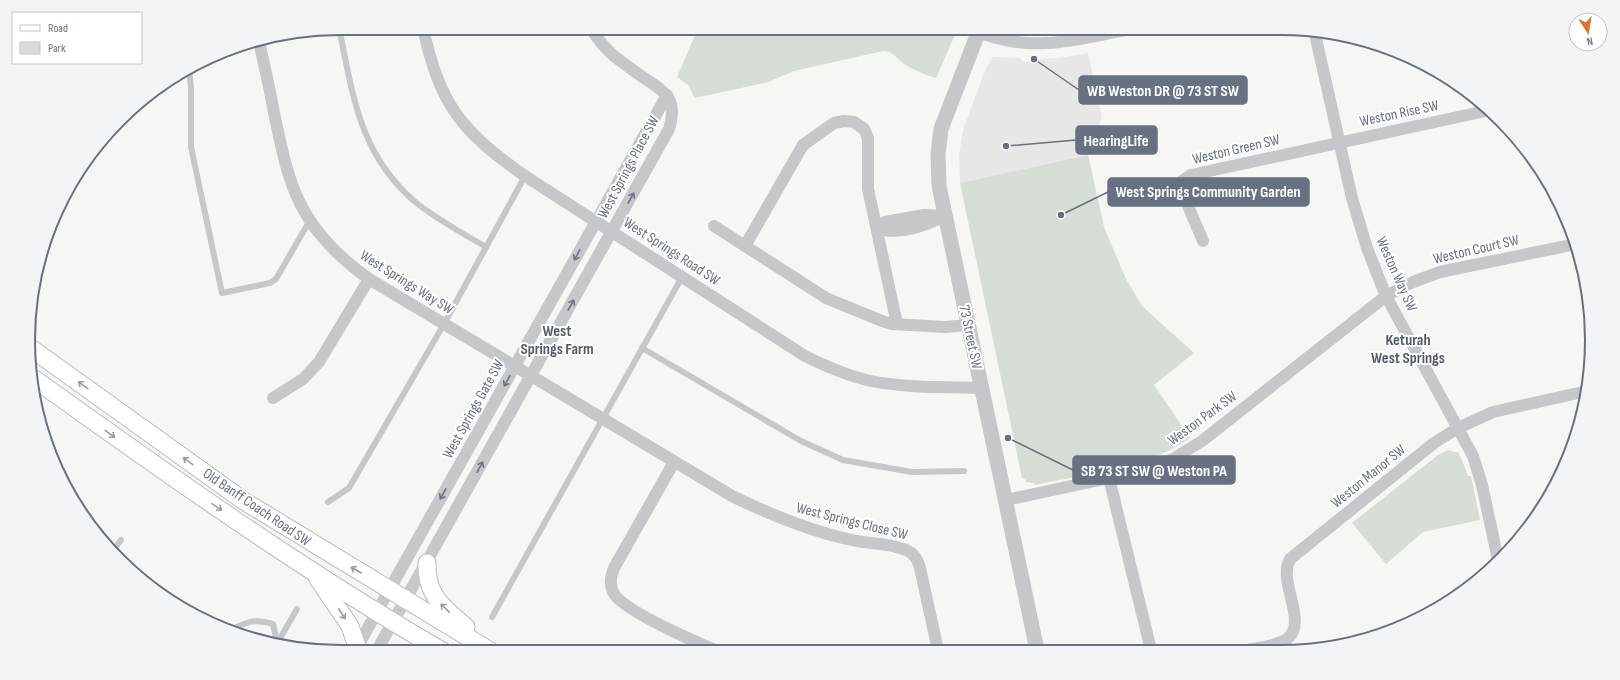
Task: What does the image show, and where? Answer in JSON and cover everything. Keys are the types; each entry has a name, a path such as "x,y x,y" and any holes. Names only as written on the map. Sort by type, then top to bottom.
{"main road":[{"name":"Old Banff Coach Road SW","path":"36,351 244,501 331,556 406,599 481,645"},
{"name":"Old Banff Coach Road SW","path":"38,382 141,456 377,613 432,645"},
{"path":"427,563 427,580 431,591 438,602 488,645"},
{"path":"312,570 350,626 355,645"}],"street":[{"name":"West Springs Road SW","path":"425,35 435,74 452,108 477,139 492,153 525,176 806,356 830,368 873,381 982,388"},
{"path":"596,35 614,55 657,85 667,95"},
{"name":"73 Street SW","path":"977,35 941,129 938,168 939,186 1036,645"},
{"path":"987,35 1016,43 1049,44 1097,35"},
{"name":"Weston Way SW","path":"1316,38 1339,143 1356,212 1367,248 1386,296 1458,428 1478,468 1497,555"},
{"name":"West Springs Way SW","path":"260,45 283,157 300,203 310,220 342,259 368,279 515,367"},
{"name":"West Springs Place SW","path":"596,221 667,95"},
{"name":"West Springs Place SW","path":"612,232 669,129 672,116 670,102 667,95"},
{"name":"Weston Rise SW","path":"1339,143 1482,112"},
{"path":"745,246 803,145 834,123 844,120 860,125 868,138 868,188 897,324"},
{"name":"Weston Green SW","path":"1203,241 1181,191 1180,183 1184,178 1191,175 1339,143"},
{"path":"877,228 889,232 926,226 945,216"},
{"name":"West Springs Gate SW","path":"359,645 596,221"},
{"path":"714,226 826,298 882,321 897,324 945,327 968,325"},
{"path":"380,645 612,232"},
{"name":"Weston Court SW","path":"1386,296 1413,282 1440,272 1570,245"},
{"path":"273,398 303,379 319,362 368,279"},
{"name":"Weston Park SW","path":"1006,500 1146,470 1161,465 1202,441 1386,296"},
{"name":"West Springs Close SW","path":"515,367 732,496 788,521 830,535 859,542 899,548 910,552 918,562 920,568 937,645"},
{"name":"Weston Manor SW","path":"1273,645 1287,639 1293,632 1295,618 1286,578 1286,570 1290,559 1434,443 1458,428 1493,412 1580,393"},
{"path":"674,462 614,568 610,580 611,586 617,598 634,610 662,626 704,645"},
{"path":"1110,478 1150,645"}],"lane":[{"path":"340,35 354,99 364,134 386,171 415,202 486,248"},
{"path":"190,75 191,146 222,293 270,283 276,279 310,220"},
{"path":"328,502 349,488 444,324 525,176"},
{"path":"492,617 682,277"},
{"path":"642,348 801,441 843,460 912,472 964,471"},
{"path":"116,547 121,540"},
{"path":"279,639 297,609"},
{"path":"236,627 247,622 260,620 273,624 276,638"}],"shaded area":[{"path":"1088,53 1102,117 1088,155 960,183 959,156 963,130 986,68 993,57 1020,58 1021,61 1036,62 1036,59 1059,58"}],"green space":[{"path":"695,35 955,35 936,78 913,69 892,53 886,51 794,71 768,82 695,98 688,85 677,77"},
{"path":"1088,155 1104,227 1125,277 1142,306 1194,353 1154,385 1190,438 1173,448 1136,463 1116,469 1035,485 1034,483 1026,482 1026,480 1022,478 960,183"},
{"path":"1448,450 1459,453 1468,476 1471,476 1480,520 1423,532 1386,564 1352,523 1438,455"}],"place":[{"name":"WB Weston DR @ 73 ST SW","path":"1034,59"},
{"name":"HearingLife","path":"1006,146"},
{"name":"West Springs Community Garden","path":"1061,215"},
{"name":"SB 73 ST SW @ Weston PA","path":"1008,438"}],"district":[{"name":"West Springs Farm","path":"557,339"},
{"name":"Keturah West Springs","path":"1408,348"}]}
